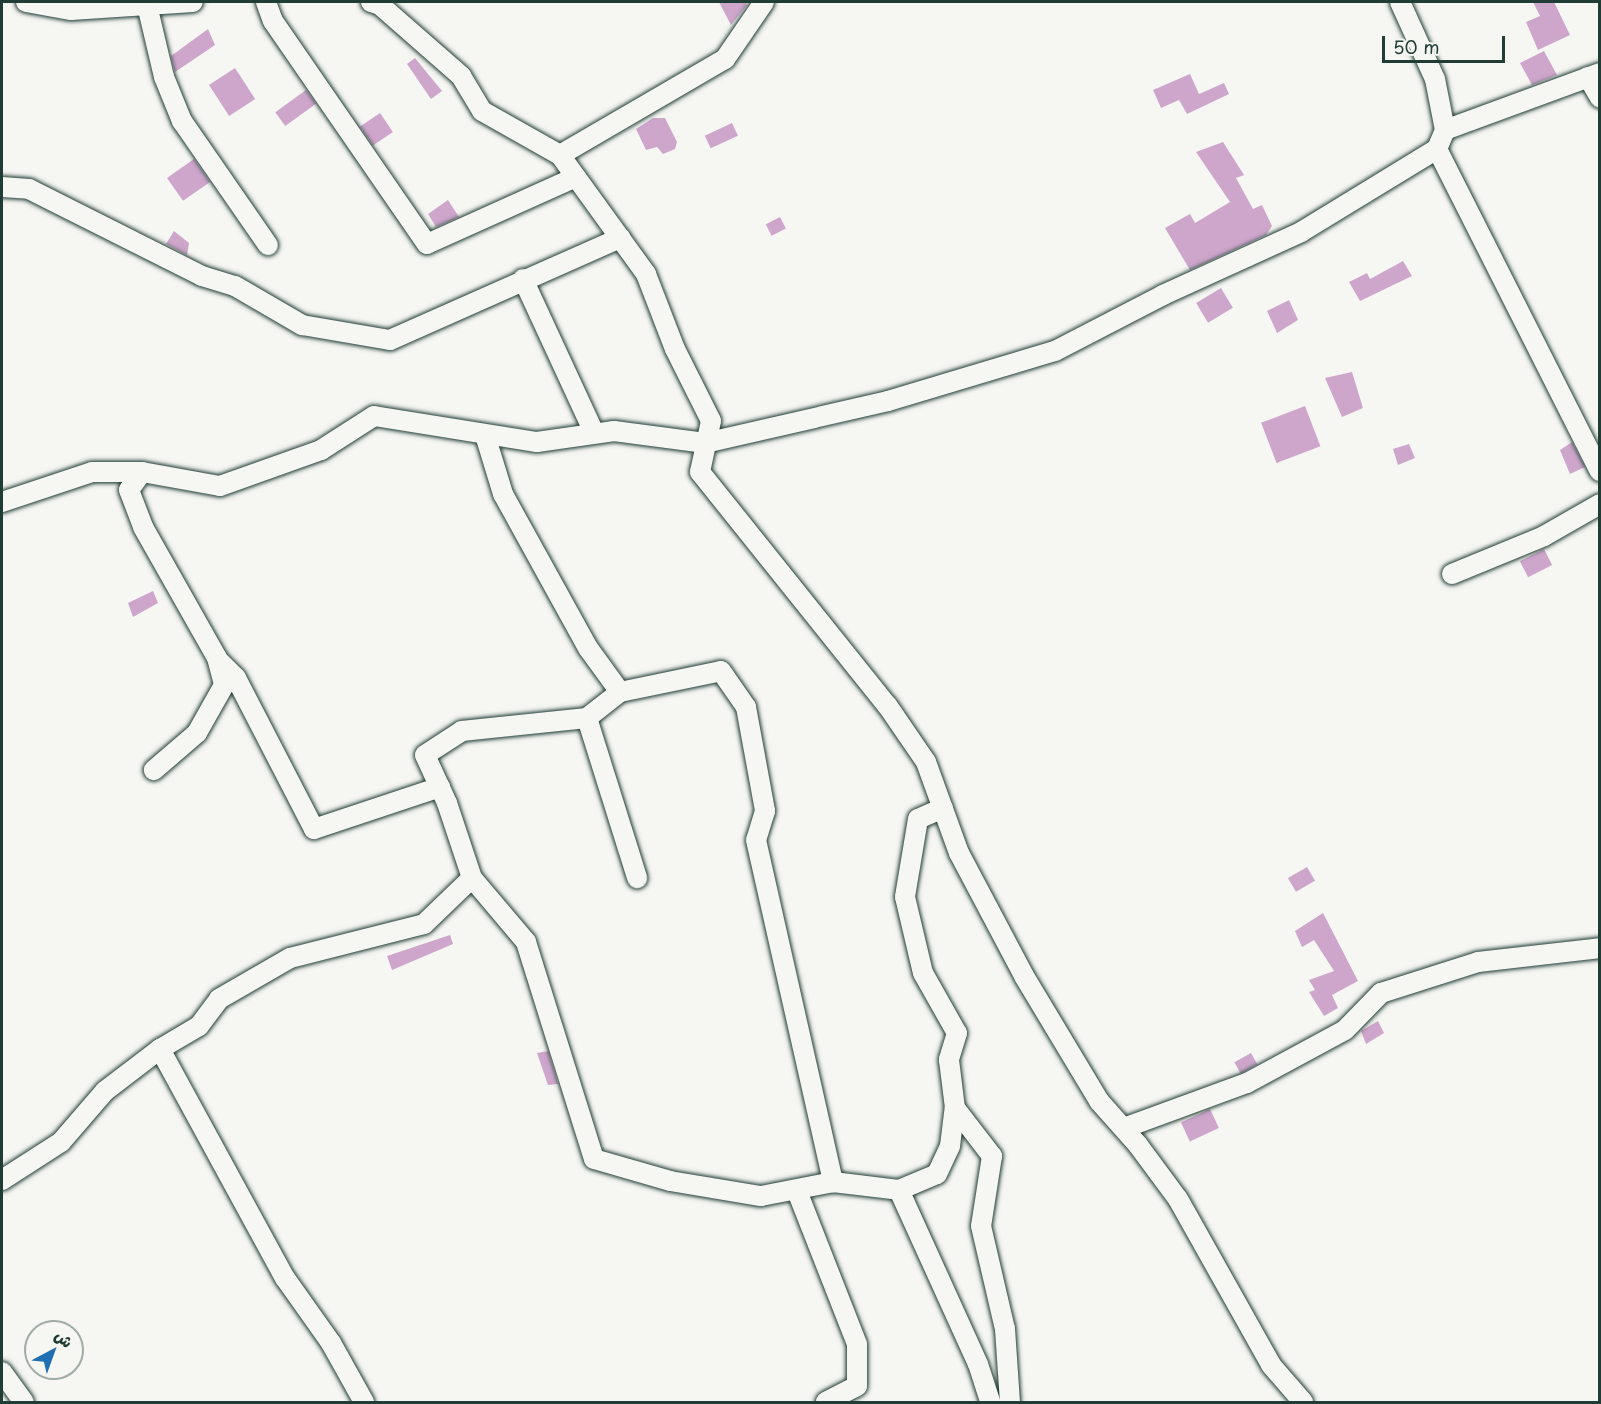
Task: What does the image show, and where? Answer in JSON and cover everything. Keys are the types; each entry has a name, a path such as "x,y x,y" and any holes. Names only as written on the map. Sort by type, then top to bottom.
{"street":[{"path":"26,2 68,6 192,2"},
{"path":"266,2 273,21 427,244 576,177"},
{"path":"371,2 380,4 461,76 482,111 560,155 646,274 675,349 711,420 700,472 887,705 926,762 959,853 1024,976 1098,1101 1124,1128 1178,1199 1271,1365 1303,1402"},
{"path":"560,155 725,59 764,2"},
{"path":"2,502 92,472 142,472 220,486 321,450 374,416 537,442 614,431 705,443 888,401 1055,351 1163,295 1301,232 1437,149 1445,130 1435,79 1400,2"},
{"path":"147,5 164,77 182,121 268,245"},
{"path":"1445,130 1594,75 1599,98"},
{"path":"1437,149 1599,471"},
{"path":"2,187 29,189 202,276 235,285 302,325 390,340 523,279 620,238"},
{"path":"523,279 594,434"},
{"path":"485,435 503,494 588,648 620,692"},
{"path":"142,472 129,490 143,527 217,658 236,678 314,829 440,787"},
{"path":"1452,574 1544,536 1599,504"},
{"path":"154,770 197,733 224,685 217,658"},
{"path":"833,1182 756,840 765,811 746,706 721,670 620,692 587,718 462,731 424,755 440,787 472,878 526,942 594,1159 670,1181 761,1196 797,1191 833,1182 899,1190 937,1174 950,1146 955,1108 949,1060 957,1033 923,973 905,897 918,819 943,808"},
{"path":"587,718 637,878"},
{"path":"2,1180 61,1142 105,1091 160,1049 199,1026 219,999 290,958 424,924 472,878"},
{"path":"1124,1128 1247,1083 1345,1030 1380,993 1478,962 1599,948"},
{"path":"160,1049 285,1278 331,1343 364,1402"},
{"path":"955,1108 992,1156 981,1226 1005,1329 1010,1402"},
{"path":"899,1190 978,1364 990,1402"},
{"path":"797,1191 857,1344 857,1386 826,1402"},
{"path":"2,1372 24,1402"}],"building":[{"path":"719,2 746,2 747,5 731,25"},
{"path":"1533,2 1554,2 1570,35 1538,50 1526,22 1540,16"},
{"path":"208,29 215,45 175,72 171,56"},
{"path":"1544,51 1557,75 1532,85 1520,63"},
{"path":"415,58 442,91 431,99 407,64"},
{"path":"235,68 255,99 229,116 209,85"},
{"path":"1190,74 1199,94 1224,83 1229,94 1187,114 1179,100 1161,108 1153,90"},
{"path":"306,90 316,104 285,126 275,112"},
{"path":"380,113 393,132 373,145 360,126"},
{"path":"653,118 665,118 677,142 675,149 663,154 657,147 646,150 636,129"},
{"path":"732,123 738,136 711,148 705,136"},
{"path":"1223,142 1244,175 1236,178 1253,209 1262,205 1272,226 1266,235 1190,270 1165,228 1190,214 1195,223 1230,202 1196,152"},
{"path":"194,159 210,182 183,201 167,178"},
{"path":"448,200 459,217 436,227 428,214"},
{"path":"780,217 786,229 772,236 766,224"},
{"path":"174,231 189,243 187,255 166,244"},
{"path":"1403,261 1412,276 1360,301 1349,282 1367,273 1370,279"},
{"path":"1221,288 1233,308 1208,323 1196,303"},
{"path":"1289,300 1298,320 1277,333 1267,311"},
{"path":"1352,372 1363,408 1342,417 1325,378"},
{"path":"1305,406 1320,446 1277,463 1261,423"},
{"path":"1572,442 1585,467 1570,474 1560,450"},
{"path":"1409,444 1415,458 1398,465 1393,449"},
{"path":"1544,549 1552,565 1528,577 1520,561"},
{"path":"153,591 158,603 133,617 128,603"},
{"path":"1307,867 1315,881 1296,892 1288,878"},
{"path":"1323,913 1358,981 1332,995 1338,1008 1324,1016 1309,992 1315,990 1309,980 1334,971 1314,940 1302,947 1295,931"},
{"path":"450,935 453,944 392,970 387,956"},
{"path":"1378,1021 1384,1033 1366,1044 1361,1031"},
{"path":"548,1051 558,1084 548,1085 537,1053"},
{"path":"1251,1053 1257,1064 1241,1074 1234,1062"},
{"path":"1210,1109 1219,1128 1190,1142 1181,1123"}]}
